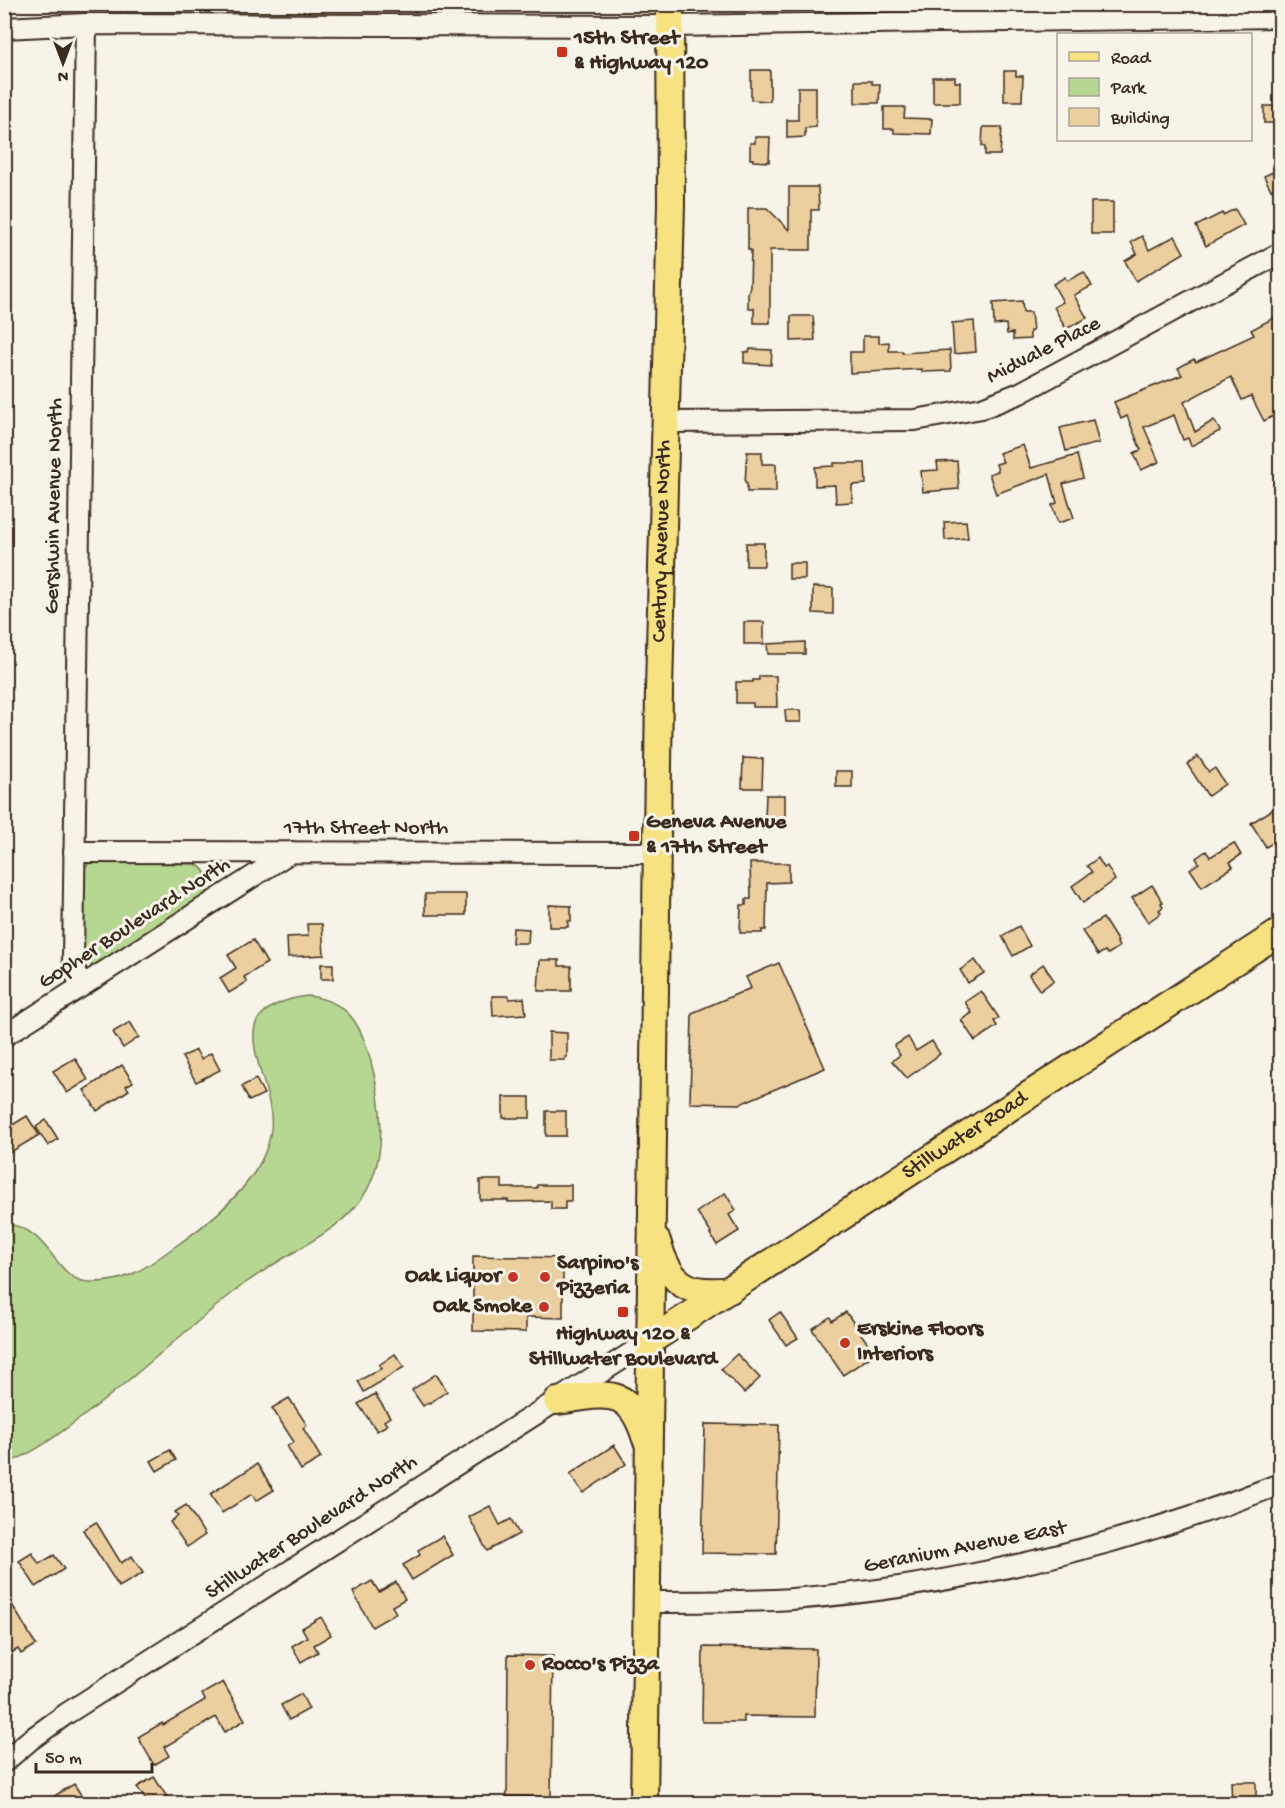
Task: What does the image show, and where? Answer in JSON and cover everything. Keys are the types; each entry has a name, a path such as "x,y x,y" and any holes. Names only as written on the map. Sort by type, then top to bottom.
{"main road":[{"name":"Century Avenue North","path":"644,1803 657,853 671,204 670,15"},
{"name":"Stillwater Road","path":"650,1341 1281,932"},
{"path":"652,1223 665,1264 677,1281 700,1291 730,1290"},
{"path":"557,1401 603,1395 616,1397 625,1402 638,1415 649,1448"}],"street":[{"path":"4,28 86,24 670,15 1281,17"},
{"name":"Gershwin Avenue North","path":"82,986 74,965 74,852 86,24"},
{"name":"Midvale Place","path":"666,422 915,420 982,408 1020,393 1281,253"},
{"name":"17th Street North","path":"74,852 657,853"},
{"name":"Gopher Boulevard North","path":"4,1036 291,852"},
{"name":"Stillwater Boulevard North","path":"4,1762 66,1714 650,1341"},
{"name":"Geranium Avenue East","path":"647,1602 794,1599 941,1581 1051,1558 1128,1538 1208,1512 1281,1484"}],"green space":[{"path":"89,863 196,864 204,871 208,879 208,888 204,897 99,964 91,965 85,960 83,952 85,868"},
{"path":"308,996 333,1003 350,1015 362,1034 370,1058 378,1092 381,1128 377,1163 364,1195 341,1221 244,1284 94,1408 39,1447 5,1464 5,1224 21,1227 33,1234 69,1274 79,1280 91,1282 116,1280 136,1273 204,1225 248,1182 267,1147 271,1116 255,1050 255,1026 258,1019 277,1004"}],"building":[{"path":"751,70 770,70 770,101 751,100"},
{"path":"1004,71 1016,71 1016,76 1023,76 1022,101 1004,101"},
{"path":"933,77 955,77 955,82 960,82 960,103 933,103"},
{"path":"855,81 872,81 872,84 880,84 879,103 855,103"},
{"path":"798,87 816,87 816,127 805,128 805,137 787,138 787,120 798,120"},
{"path":"1264,106 1280,106 1280,123 1264,123"},
{"path":"884,107 905,107 904,118 932,119 931,134 894,133 894,129 884,129"},
{"path":"983,127 1002,127 1000,155 985,155 985,147 982,146"},
{"path":"755,137 770,137 769,162 750,159 750,143 755,143"},
{"path":"1277,170 1281,178 1281,185 1271,190 1264,176"},
{"path":"789,187 818,187 819,210 811,210 811,250 770,250 770,323 754,323 754,308 748,308 751,250 748,250 748,208 767,208 789,230"},
{"path":"1091,202 1113,202 1113,234 1091,234"},
{"path":"1235,209 1244,225 1206,246 1196,226"},
{"path":"1142,236 1149,250 1175,236 1184,253 1136,281 1125,261 1137,254 1131,242"},
{"path":"1084,272 1092,286 1074,295 1087,318 1066,329 1054,307 1063,302 1053,284 1065,277 1067,281"},
{"path":"1022,301 1023,312 1031,312 1033,331 1030,331 1030,339 1013,340 1013,333 1007,334 1006,324 994,325 993,303"},
{"path":"1281,314 1281,412 1264,421 1251,396 1242,400 1231,377 1184,402 1195,432 1214,420 1220,431 1191,446 1188,438 1183,440 1174,415 1144,427 1159,462 1141,470 1134,453 1141,450 1127,416 1121,419 1114,402 1182,375 1178,368 1194,359 1196,362 1254,335 1251,330"},
{"path":"791,316 813,316 815,340 791,341"},
{"path":"974,321 976,352 954,354 952,323"},
{"path":"863,336 879,336 879,343 889,342 889,351 902,351 902,353 950,350 951,371 922,372 922,369 850,373 850,352 863,352"},
{"path":"750,349 772,350 771,365 744,363 744,352 749,352"},
{"path":"1093,420 1099,443 1066,451 1060,428"},
{"path":"1023,445 1031,468 1077,455 1083,478 1063,484 1074,518 1058,523 1052,505 1057,503 1049,474 996,494 989,474 998,471 996,464 1003,462 999,453"},
{"path":"747,452 762,452 762,464 776,464 776,492 747,492 747,483 745,483"},
{"path":"957,461 959,489 923,492 921,471 938,470 937,462"},
{"path":"834,463 865,463 866,484 852,485 852,502 836,503 835,485 815,486 815,467 834,466"},
{"path":"966,521 968,538 945,540 944,522"},
{"path":"746,543 764,543 764,566 746,566"},
{"path":"789,563 805,563 805,579 789,579"},
{"path":"813,587 833,588 833,614 813,613"},
{"path":"744,622 764,622 764,644 744,644"},
{"path":"805,642 805,654 768,654 767,644"},
{"path":"759,676 776,676 777,707 753,707 753,703 736,703 736,682 753,682 753,680 759,680"},
{"path":"785,710 800,710 801,722 786,722"},
{"path":"1198,756 1209,772 1215,768 1225,784 1208,796 1187,764"},
{"path":"743,758 763,759 762,788 742,788"},
{"path":"836,771 852,771 852,787 836,787"},
{"path":"766,795 785,795 785,818 765,818"},
{"path":"1275,808 1281,817 1281,838 1266,847 1251,823"},
{"path":"1234,843 1241,855 1230,862 1233,867 1202,887 1190,869 1199,863 1196,858 1206,851 1210,857"},
{"path":"1098,858 1104,868 1107,866 1115,880 1083,903 1072,886 1092,872 1087,866"},
{"path":"750,863 789,863 789,882 767,883 766,930 762,930 762,933 740,933 741,905 746,905 746,899 751,899"},
{"path":"1152,885 1163,902 1161,903 1163,907 1159,910 1161,913 1148,922 1132,898"},
{"path":"425,894 466,894 466,915 425,915"},
{"path":"549,905 571,906 571,921 568,921 568,927 549,927"},
{"path":"1103,918 1119,947 1108,954 1105,951 1098,955 1082,931"},
{"path":"307,924 322,924 324,955 288,957 287,937 308,936"},
{"path":"1019,926 1030,946 1013,956 1002,936"},
{"path":"513,928 529,929 528,943 512,943"},
{"path":"253,940 267,963 244,977 247,982 229,993 220,978 236,968 228,955"},
{"path":"540,960 559,960 559,966 571,966 571,991 538,991"},
{"path":"975,960 984,973 968,983 960,970"},
{"path":"779,963 825,1068 740,1104 690,1103 692,1013 751,988 746,977"},
{"path":"321,964 333,964 333,979 321,979"},
{"path":"1043,964 1054,980 1040,991 1029,975"},
{"path":"981,991 999,1018 994,1021 997,1026 975,1041 961,1020 972,1013 965,1002"},
{"path":"492,996 509,996 509,999 524,998 526,1014 493,1016"},
{"path":"130,1022 139,1037 123,1048 113,1032"},
{"path":"549,1032 567,1033 565,1060 549,1060"},
{"path":"908,1037 916,1051 932,1041 940,1054 907,1078 892,1061 900,1055 894,1046"},
{"path":"196,1050 201,1059 211,1053 220,1070 196,1082 182,1057"},
{"path":"75,1058 88,1080 67,1093 53,1071"},
{"path":"122,1065 133,1082 126,1086 129,1090 97,1111 84,1090"},
{"path":"256,1079 264,1094 249,1101 242,1086"},
{"path":"503,1097 530,1097 530,1118 503,1118"},
{"path":"546,1111 566,1111 566,1136 546,1136"},
{"path":"27,1116 39,1135 9,1153 4,1146 4,1130"},
{"path":"46,1120 58,1139 48,1146 36,1127"},
{"path":"480,1180 502,1180 502,1188 571,1185 571,1201 565,1201 565,1209 551,1209 551,1201 480,1200"},
{"path":"725,1193 736,1210 729,1215 739,1231 717,1245 697,1212"},
{"path":"473,1256 563,1258 563,1318 526,1317 526,1332 473,1331"},
{"path":"780,1312 798,1338 786,1345 769,1320"},
{"name":"Erskine Floors Interiors","path":"846,1312 875,1354 843,1375 812,1329 830,1317 832,1321"},
{"path":"395,1354 404,1367 364,1392 358,1381 382,1368 379,1365"},
{"path":"737,1354 760,1378 744,1393 721,1369"},
{"path":"436,1374 447,1391 423,1406 412,1390"},
{"path":"375,1394 390,1417 384,1421 387,1425 377,1431 358,1404"},
{"path":"289,1398 307,1425 303,1428 321,1458 301,1470 287,1446 294,1442 272,1408"},
{"path":"705,1424 779,1425 776,1554 702,1553"},
{"path":"614,1445 626,1464 583,1493 570,1474"},
{"path":"170,1450 176,1460 157,1471 151,1461"},
{"path":"257,1464 274,1490 256,1501 252,1494 222,1513 210,1494"},
{"path":"186,1505 205,1535 187,1547 170,1522 178,1516 175,1512"},
{"path":"490,1506 500,1525 511,1519 519,1534 487,1551 469,1517"},
{"path":"96,1522 121,1563 132,1556 143,1573 119,1587 83,1530"},
{"path":"442,1536 453,1555 412,1580 403,1565 420,1555 418,1550"},
{"path":"32,1553 39,1564 54,1555 64,1569 36,1587 19,1561"},
{"path":"372,1581 379,1592 396,1582 405,1599 392,1606 396,1613 372,1627 353,1592"},
{"path":"4,1591 36,1645 21,1654 18,1649 4,1657"},
{"path":"321,1617 331,1635 314,1645 318,1652 301,1662 292,1646 307,1637 302,1628"},
{"path":"703,1647 816,1649 815,1717 744,1716 744,1722 702,1722"},
{"path":"508,1655 553,1656 551,1797 507,1796"},
{"path":"223,1682 245,1720 225,1732 216,1717 164,1747 169,1756 154,1765 138,1737 205,1700 202,1694"},
{"path":"301,1694 309,1709 289,1720 281,1705"},
{"path":"154,1777 171,1803 148,1803 137,1787"},
{"path":"1231,1782 1256,1782 1256,1803 1232,1803"},
{"path":"74,1784 83,1798 74,1803 43,1803"}],"place":[{"name":"15th Street & Highway 120","path":"562,52"},
{"name":"Geneva Avenue & 17th Street","path":"634,836"},
{"name":"Oak Liquor","path":"513,1277"},
{"name":"Sarpino's Pizzeria","path":"545,1277"},
{"name":"Oak Smoke","path":"544,1307"},
{"name":"Highway 120 & Stillwater Boulevard","path":"623,1312"},
{"name":"Erskine Floors Interiors","path":"845,1343"},
{"name":"Rocco's Pizza","path":"530,1665"}]}
